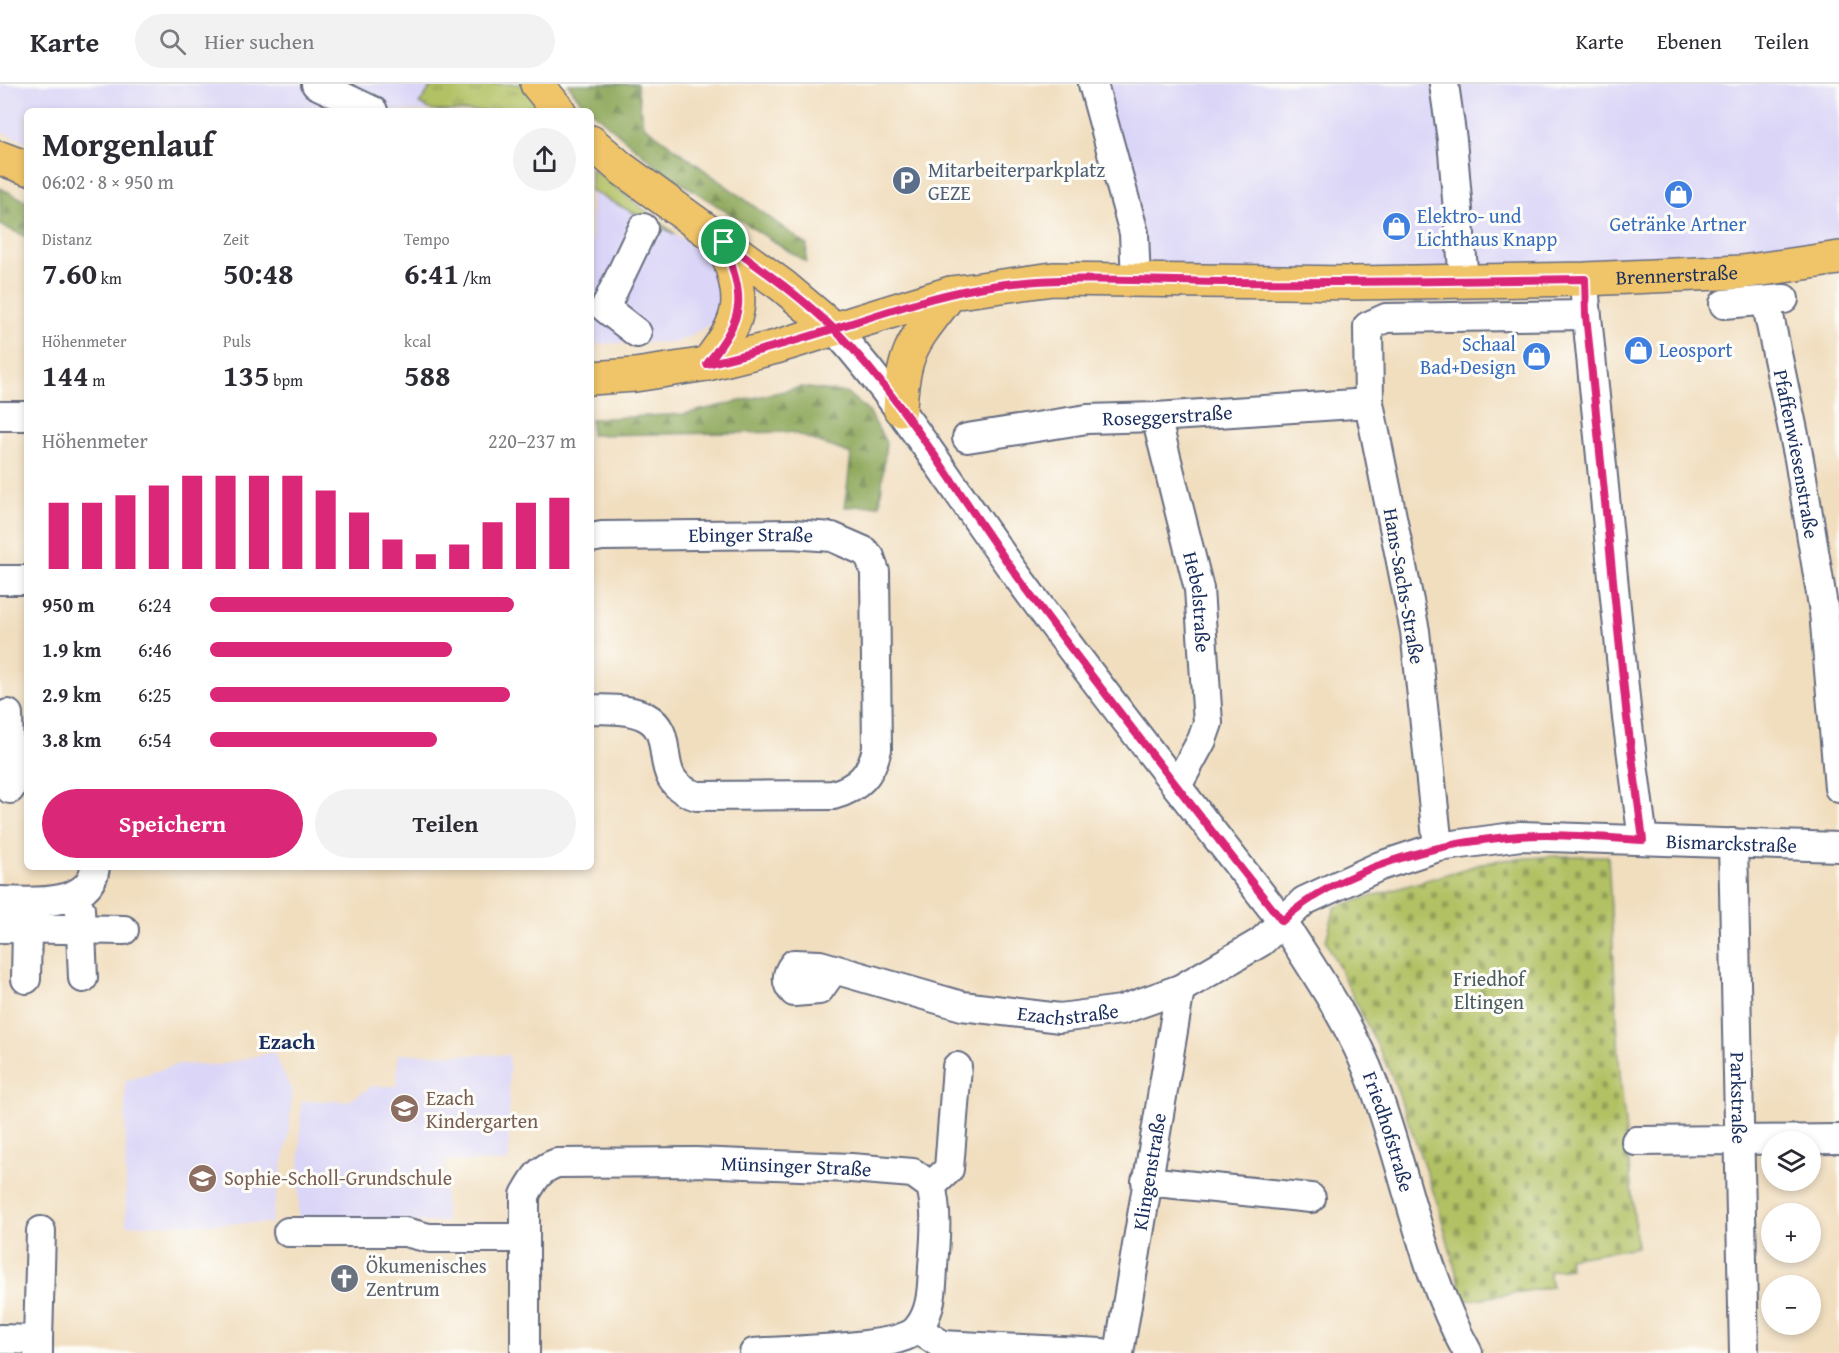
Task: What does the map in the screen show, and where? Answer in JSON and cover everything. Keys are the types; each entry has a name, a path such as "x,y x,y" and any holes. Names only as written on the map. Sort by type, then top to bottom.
{"main road":[{"path":"537,84 557,108"},
{"path":"594,145 621,168 783,286 834,329"},
{"path":"0,158 24,167"},
{"path":"707,364 726,340 738,312 738,286 724,242"},
{"name":"Brennerstraße","path":"594,378 635,375 707,364 834,329 951,293 1053,279 1136,282 1585,279 1742,272 1839,258"},
{"path":"900,409 902,377 914,341 951,293"}],"street":[{"path":"316,84 367,108"},
{"path":"1093,84 1134,233 1136,282"},
{"path":"1444,84 1452,140 1464,280"},
{"path":"637,333 605,308 643,228"},
{"path":"1585,279 1586,315 1627,718 1643,840"},
{"name":"Pfaffenwiesenstraße","path":"1724,304 1775,300 1824,612 1839,788"},
{"name":"Hans-Sachs-Straße","path":"1438,847 1415,631 1369,403 1368,326 1386,318 1586,315"},
{"name":"Friedhofstraße","path":"834,329 900,409 1019,579 1282,921 1311,965 1373,1082 1435,1281 1461,1349"},
{"name":"Roseggerstraße","path":"967,438 1087,419 1156,417 1369,403"},
{"path":"0,416 24,416"},
{"name":"Hebelstraße","path":"1156,417 1198,589 1208,723 1203,740 1177,786"},
{"name":"Ebinger Straße","path":"594,537 792,534 832,537 864,550 870,557 875,572 877,749 873,766 854,789 834,795 691,794 684,792 669,777 662,738 656,725 646,717 628,711 594,709"},
{"path":"0,580 24,580"},
{"path":"8,714 12,789"},
{"name":"Bismarckstraße","path":"1282,921 1304,901 1380,866 1438,847 1521,836 1839,847"},
{"name":"Parkstraße","path":"1733,843 1744,1353"},
{"path":"0,902 37,902 69,898 86,887 94,876 95,870"},
{"path":"78,892 83,928 83,978"},
{"name":"Ezachstraße","path":"834,969 962,1006 1060,1018 1121,1010 1180,989 1261,942 1282,921"},
{"path":"26,979 14,928 124,930"},
{"name":"Klingenstraße","path":"1119,1353 1180,989"},
{"path":"754,1353 883,1344 906,1337 918,1329 930,1304 938,1210 931,1186 949,1169 957,1067"},
{"path":"1636,1141 1839,1139"},
{"name":"Münsinger Straße","path":"524,1238 525,1196 537,1173 557,1163 695,1162 861,1169 913,1173 931,1186"},
{"path":"1146,1181 1311,1198"},
{"path":"0,1339 38,1346 41,1231"},
{"path":"288,1232 405,1232 429,1238 524,1238 525,1353"},
{"path":"918,1329 942,1345 1102,1353"}],"shaded area":[{"path":"0,84 433,84 419,104 427,108 24,108 24,141 0,132"},
{"path":"1093,84 1839,84 1839,258 1136,282"},
{"path":"594,193 675,234 713,260 727,279 724,299 715,322 678,342 594,344"},
{"name":"Sophie-Scholl-Grundschule","path":"273,1052 292,1091 289,1132 271,1223 126,1225 125,1081 178,1064 220,1065"},
{"name":"Ezach Kindergarten","path":"398,1054 509,1055 509,1162 445,1161 445,1222 298,1223 301,1101 349,1101 373,1086 397,1086"}],"green space":[{"path":"433,84 523,84 538,108 427,108 419,104"},
{"path":"568,84 637,84 643,125 807,245 806,262 661,170 594,113 594,108 588,108"},
{"path":"594,170 675,234 594,193"},
{"path":"0,188 24,200 24,236 0,225"},
{"path":"801,387 847,393 870,413 886,443 880,505 845,507 851,454 791,432 594,435 594,419 684,414"},
{"name":"Friedhof Eltingen","path":"1554,856 1608,856 1620,1073 1637,1247 1568,1258 1570,1268 1549,1271 1552,1287 1464,1301 1438,1205 1393,1078 1326,941 1335,907 1491,861"}],"place":[{"name":"Mitarbeiterparkplatz GEZE","path":"907,181"},
{"name":"Getränke Artner","path":"1678,194"},
{"name":"Elektro- und Lichthaus Knapp","path":"1396,227"},
{"name":"Leosport","path":"1638,350"},
{"name":"Schaal Bad+Design","path":"1537,356"},
{"name":"Ezach Kindergarten","path":"405,1109"},
{"name":"Sophie-Scholl-Grundschule","path":"203,1178"},
{"name":"Ökumenisches Zentrum","path":"345,1278"}],"district":[{"name":"Ezach","path":"287,1041"}],"route":[{"path":"724,242 738,286 738,312 734,326 726,340 707,364 776,347 793,341 834,329 951,293 1053,279 1136,282 1354,283 1585,279 1586,315 1627,718 1643,840 1521,836 1438,847 1380,866 1304,901 1282,921 1019,579 952,479 873,373 834,329 813,309 724,242"}]}
